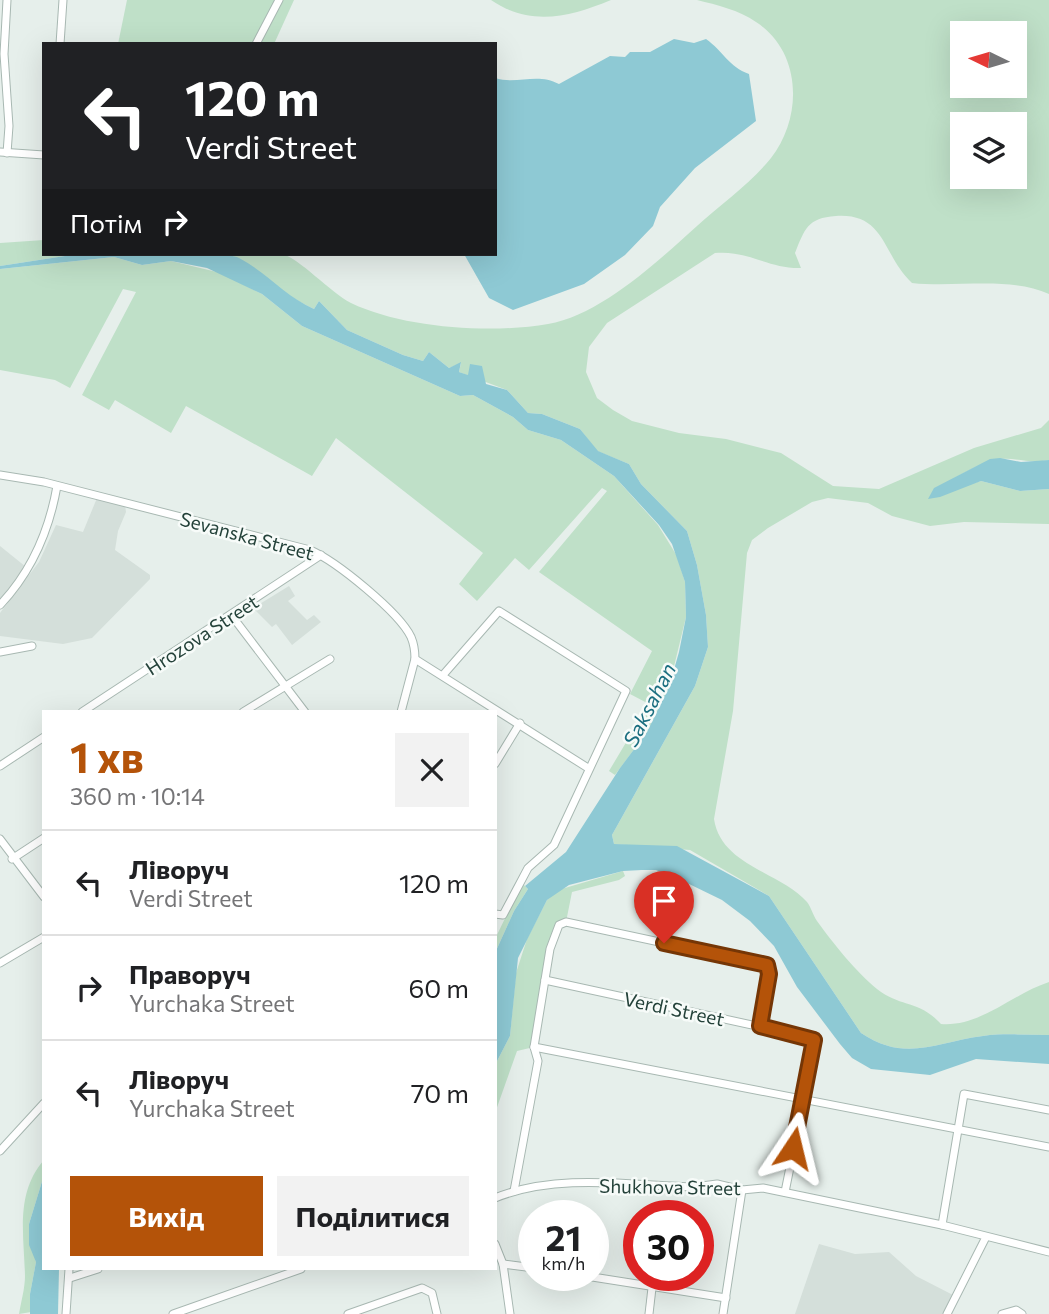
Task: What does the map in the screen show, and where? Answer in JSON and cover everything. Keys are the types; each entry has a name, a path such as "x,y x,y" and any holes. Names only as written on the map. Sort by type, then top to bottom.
{"street":[{"path":"7,0 4,54 9,125 4,152 42,155"},
{"path":"60,42 64,0"},
{"path":"257,42 279,0"},
{"name":"Sevanska Street","path":"0,475 57,486 321,555 353,578 398,620 412,639 415,659"},
{"path":"0,605 36,556 48,527 57,486"},
{"name":"Hrozova Street","path":"85,710 232,616 321,555"},
{"path":"443,675 499,611 625,690 624,698 588,768 554,845 528,868 503,915 497,914"},
{"path":"232,616 303,710"},
{"path":"0,652 32,646"},
{"path":"247,710 330,659"},
{"path":"402,710 415,659 588,768"},
{"path":"497,761 520,723"},
{"path":"0,766 42,738"},
{"path":"0,839 12,859 42,895"},
{"path":"12,859 42,839"},
{"path":"514,1191 538,1060 534,1047 554,933 566,922 767,965 769,974 760,1026"},
{"path":"0,963 42,938"},
{"name":"Verdi Street","path":"545,980 814,1040 785,1192"},
{"path":"534,1047 801,1101 1049,1147"},
{"path":"942,1225 964,1094 1049,1110"},
{"path":"0,1152 42,1105"},
{"name":"Shukhova Street","path":"497,1197 547,1185 694,1187 711,1184 742,1190 764,1188 942,1225 1049,1252"},
{"path":"723,1314 742,1190"},
{"path":"947,1314 986,1237"},
{"path":"497,1249 503,1264 510,1314"},
{"path":"503,1264 518,1266"},
{"path":"66,1314 69,1270"},
{"path":"70,1278 95,1270"},
{"path":"173,1314 298,1270"},
{"path":"348,1314 422,1288 432,1293 437,1314"},
{"path":"649,1314 652,1291"},
{"path":"674,1291 726,1298"},
{"path":"1002,1314 1016,1310 1022,1314"}],"shaded area":[{"path":"97,498 125,505 126,512 118,531 115,550 150,575 150,579 92,638 63,644 0,636 0,613 39,562 56,525 83,532"},
{"path":"0,546 26,567 0,599"},
{"path":"289,586 295,596 288,601 307,620 314,615 321,622 292,645 276,624 272,627 253,608"},
{"path":"819,1244 855,1254 889,1252 916,1276 953,1295 943,1314 795,1314"}],"green space":[{"path":"127,0 294,0 275,42 118,42"},
{"path":"491,0 611,0 565,15 535,16 520,14"},
{"path":"697,0 1049,0 1049,294 1018,285 912,283 902,272 882,238 865,221 852,217 826,217 808,226 802,237 795,253 801,268 779,266 738,254 715,253 607,323 589,347 586,372 597,398 632,421 679,433 726,439 781,453 833,486 879,489 974,448 1041,428 1049,420 1049,460 992,460 935,488 963,486 981,481 1020,491 1049,489 1049,524 964,522 930,526 892,516 868,503 828,498 812,502 752,540 747,553 733,711 714,819 719,835 728,848 807,902 817,921 845,957 886,995 925,1011 941,1024 956,1024 983,1015 1049,982 1049,1035 991,1035 907,1049 877,1042 861,1033 769,896 690,850 614,844 612,835 695,686 708,647 706,615 697,565 687,531 641,484 629,464 597,451 580,429 542,414 528,413 507,390 459,372 461,363 449,368 429,352 423,361 347,330 319,301 314,309 232,256 287,256 351,303 421,323 474,328 525,327 568,319 588,310 647,270 745,185 771,158 781,142 789,124 792,105 793,86 789,67 782,50 771,35 742,14"},
{"path":"42,240 42,256 65,256 0,266 0,243"},
{"path":"114,257 142,265 171,261 221,273 262,294 302,326 460,396 473,395 513,417 528,430 561,440 614,476 658,525 677,556 685,582 686,617 669,687 647,732 615,775 609,771 649,704 630,694 652,651 539,572 607,491 602,488 529,570 515,558 477,601 459,584 483,553 336,438 312,476 186,406 171,433 115,400 109,410 82,395 136,292 123,289 70,388 55,380 0,370 0,269"},
{"path":"623,871 625,876 572,892 566,922 554,933 534,1047 517,1051 497,1107 497,1061 510,1036 516,973 527,939 547,900 558,890"},
{"path":"522,883 528,889 514,911 497,949 497,935"},
{"path":"42,1163 42,1182 29,1224 36,1262 30,1294 31,1312 19,1314 25,1281 23,1215 29,1186"}],"water":[{"path":"674,39 694,43 706,39 731,63 749,74 756,121 695,168 660,207 653,226 625,255 584,284 513,310 489,298 465,256 497,256 497,78 543,79 559,84 610,56 625,57 630,52 650,52"},
{"path":"65,256 239,258 304,304 314,309 319,301 347,330 403,355 423,361 429,352 449,368 461,362 459,372 468,375 470,364 482,366 486,384 507,390 528,413 542,414 580,429 598,451 629,464 641,484 687,531 697,565 706,615 708,647 695,686 612,835 614,844 677,846 769,896 861,1033 877,1042 907,1049 991,1035 1049,1035 1049,1064 976,1059 930,1075 871,1069 852,1058 840,1044 797,987 774,946 750,921 722,900 656,870 623,871 569,885 547,900 518,958 510,1036 497,1061 497,949 514,911 528,889 525,886 566,852 620,768 647,732 669,687 686,617 685,582 672,544 659,525 614,476 561,440 528,430 513,417 473,395 460,396 302,326 262,294 207,268 171,261 142,265 114,257 0,269 0,266"},
{"path":"990,459 1021,462 1049,460 1049,489 1020,491 981,481 928,499 934,488"},
{"path":"42,1182 42,1270 59,1270 58,1314 30,1314 30,1294 36,1262 29,1245 29,1224"}],"route":[{"path":"664,943 767,965 769,974 760,1026 812,1038 815,1043 793,1148"}],"water label":[{"name":"Saksahan","path":"650,705"}]}
